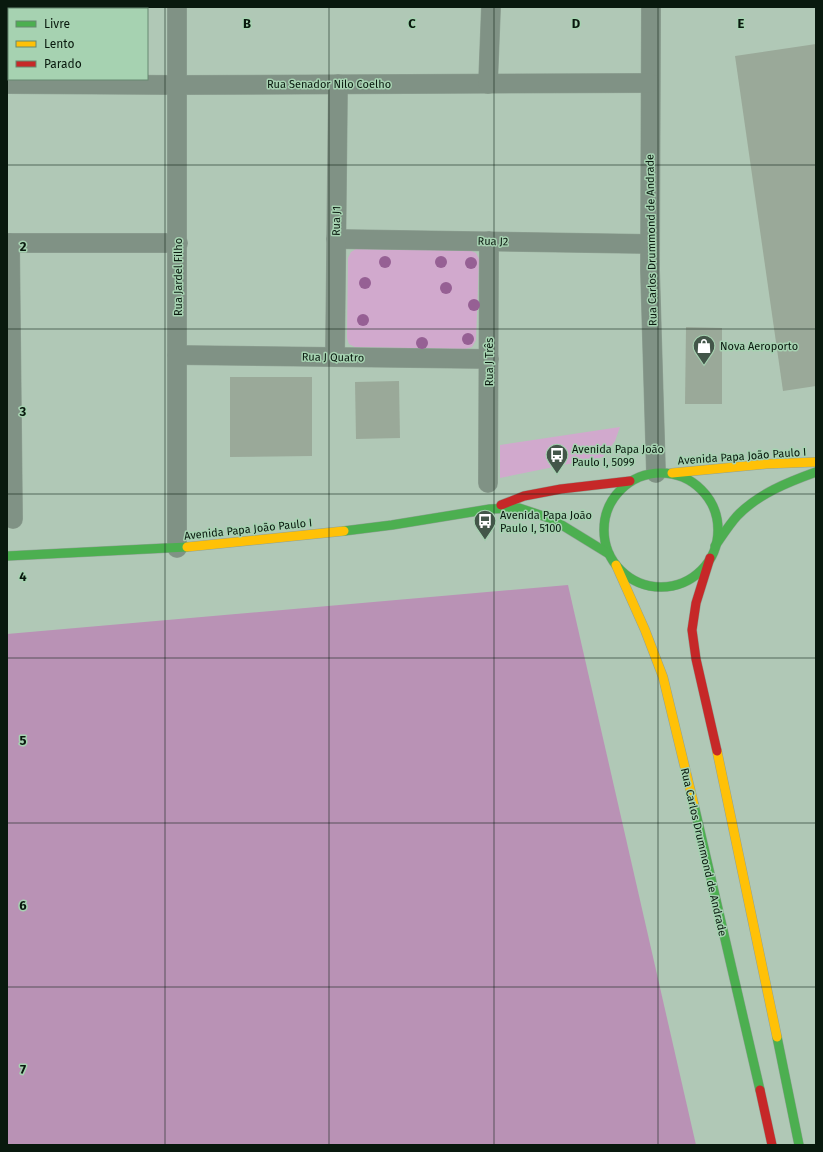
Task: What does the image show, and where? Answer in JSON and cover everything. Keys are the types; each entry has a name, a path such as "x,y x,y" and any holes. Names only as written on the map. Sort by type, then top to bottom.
{"main road":[{"name":"Avenida Papa João Paulo I","path":"663,473 816,462"},
{"name":"Avenida Papa João Paulo I","path":"715,546 728,526 742,511 764,494 787,482 816,472"},
{"path":"710,558 702,569 691,578 678,584 651,586 638,582 626,575 616,565 609,554 604,541 603,527 611,501 630,481 643,476 663,473 683,477 695,484 705,494 717,518 718,532 715,546 710,558 694,614 692,631 695,652 799,1145"},
{"name":"Avenida Papa João Paulo I","path":"490,509 524,496 561,489 630,481"},
{"name":"Avenida Papa João Paulo I","path":"7,556 177,548 392,525 490,509 519,508 552,519 609,554"},
{"name":"Rua Carlos Drummond de Andrade","path":"616,565 645,630 662,677 716,897 772,1145"}],"street":[{"name":"Rua Jardel Filho","path":"177,7 177,548"},
{"path":"488,84 491,7"},
{"name":"Rua Carlos Drummond de Andrade","path":"651,7 650,244 663,473"},
{"name":"Rua Senador Nilo Coelho","path":"9,82 178,85 650,83"},
{"name":"Rua J1","path":"335,357 338,84"},
{"name":"Rua J2","path":"336,239 650,244"},
{"name":"Rua J Três","path":"488,483 489,241"},
{"path":"13,519 9,243 178,243"},
{"name":"Rua J Quatro","path":"177,355 489,359"}],"shaded area":[{"path":"356,249 469,250 476,253 479,259 476,340 472,347 465,349 355,347 349,344 347,338 348,258 351,252"},
{"path":"620,427 615,441 603,457 500,478 500,445"},
{"path":"568,585 696,1145 7,1145 7,634"}],"building":[{"path":"816,44 816,386 783,391 735,56"},
{"name":"Nova Aeroporto","path":"686,327 722,328 722,404 685,404"},
{"path":"230,377 312,377 312,456 230,457"},
{"path":"399,381 400,438 356,439 355,382"}],"traffic: fast":[{"path":"715,546 737,516 754,501 784,485 816,472"},
{"path":"661,473 672,474 683,478 693,483 701,490 708,498 713,508 717,519 718,530 717,541 713,552 708,562 701,570 693,577 683,582 672,586 661,587 650,586 639,582 629,577 621,570 614,562 609,552 605,541 604,530 605,519 609,508 614,498 621,490 629,483 639,478 650,474 661,473"},
{"path":"344,531 392,525 490,509 519,508 552,519 609,554"},
{"path":"7,556 187,547"},
{"path":"694,805 760,1090"},
{"path":"777,1037 799,1145"}],"traffic: slow":[{"path":"672,473 766,464 816,462"},
{"path":"187,547 344,531"},
{"path":"616,565 645,630 663,677 694,805"},
{"path":"717,751 777,1037"}],"traffic: jam":[{"path":"501,505 524,496 561,489 630,481"},
{"path":"710,558 696,603 692,630 696,659 717,751"},
{"path":"760,1090 772,1145"}],"place":[{"name":"Nova Aeroporto","path":"704,366"},
{"name":"Avenida Papa João Paulo I, 5099","path":"557,474"},
{"name":"Avenida Papa João Paulo I, 5100","path":"485,540"}]}
